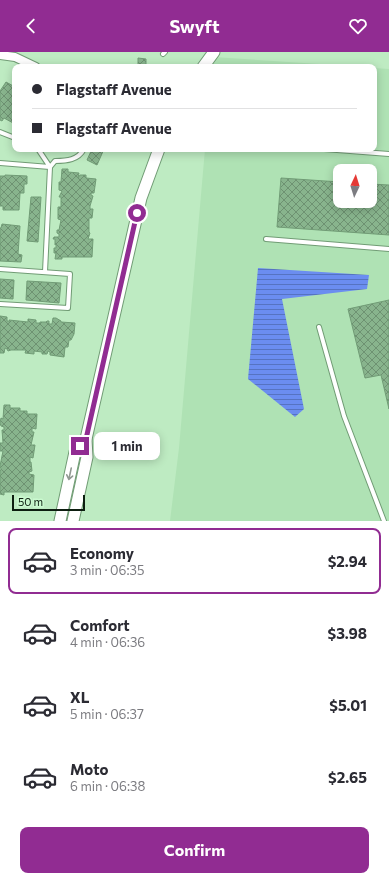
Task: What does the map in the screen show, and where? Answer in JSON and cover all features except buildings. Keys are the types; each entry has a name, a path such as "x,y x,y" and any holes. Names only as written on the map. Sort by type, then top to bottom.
{"street":[{"path":"205,64 214,52"},
{"path":"0,55 15,57 30,64"},
{"path":"73,521 87,457 86,439 141,198 158,152"},
{"path":"60,521 75,452 86,439"}],"lane":[{"path":"0,132 12,137"},
{"path":"40,152 50,167 45,272"},
{"path":"50,167 55,161 70,160 82,152"},
{"path":"363,152 389,154"},
{"path":"0,164 50,167"},
{"path":"266,239 389,249"},
{"path":"0,269 70,274 68,308 0,304"},
{"path":"319,327 344,416 384,521"}],"shaded area":[{"path":"213,57 319,64 212,64"},
{"path":"377,68 389,69 389,521 170,521 179,448 205,152 377,152"}],"water":[{"path":"258,268 369,275 367,289 282,299 304,409 295,417 248,379"}],"route":[{"path":"80,446 86,439 137,213"}]}
